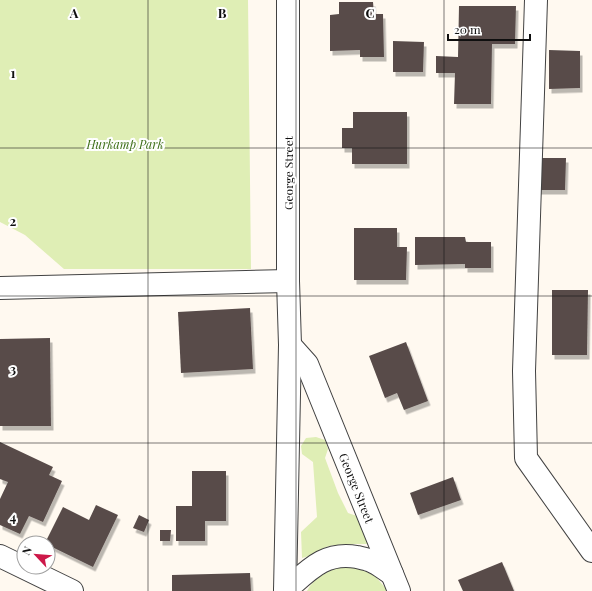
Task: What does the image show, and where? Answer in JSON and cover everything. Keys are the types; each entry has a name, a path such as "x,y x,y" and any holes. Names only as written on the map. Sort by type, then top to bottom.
{"street":[{"name":"George Street","path":"285,591 290,345 288,281 288,0"},
{"path":"536,0 524,371 526,458 592,551"},
{"path":"0,288 288,281"},
{"name":"George Street","path":"290,345 307,364 396,583"},
{"path":"0,556 72,591"},
{"path":"285,591 315,566 326,559 338,556 352,556 371,561 396,583"}],"green space":[{"name":"Hurkamp Park","path":"0,0 248,0 251,269 64,269 25,235 0,222"},
{"path":"316,437 325,440 328,449 325,458 338,493 348,513 357,516 369,539 367,544 330,546 302,558 301,532 317,517 313,462 302,454 301,446 306,438"},
{"path":"343,565 357,567 375,576 388,591 307,591 318,578"}],"building":[{"path":"339,2 373,2 374,14 383,14 384,57 360,57 360,50 330,51 330,15 339,14"},
{"path":"459,6 516,6 515,44 492,44 491,104 454,104 455,73 436,73 436,56 458,57"},
{"path":"393,41 424,42 423,72 393,72"},
{"path":"549,50 580,51 580,88 549,89"},
{"path":"353,112 407,112 407,164 352,164 352,148 342,148 342,128 353,128"},
{"path":"532,158 566,158 565,190 532,190"},
{"path":"354,228 397,228 397,247 407,247 406,280 354,280"},
{"path":"415,237 465,237 466,242 491,242 491,268 465,268 465,264 415,265"},
{"path":"552,290 588,290 587,355 552,355"},
{"path":"250,308 253,369 181,373 178,312"},
{"path":"50,338 51,426 0,426 0,339"},
{"path":"406,342 428,401 404,410 397,393 385,398 369,356"},
{"path":"0,442 53,467 49,475 62,481 43,522 29,516 20,534 0,525 0,499 8,482 0,479"},
{"path":"192,471 226,471 226,521 205,521 205,541 176,541 176,506 192,506"},
{"path":"453,477 461,500 418,515 410,493"},
{"path":"96,505 118,515 93,567 56,549 56,535 49,535 63,507 89,520"},
{"path":"139,515 149,520 144,532 133,528"},
{"path":"160,530 171,530 170,541 160,541"},
{"path":"502,562 514,591 463,591 458,580"},
{"path":"250,573 251,591 172,591 172,575"}]}
